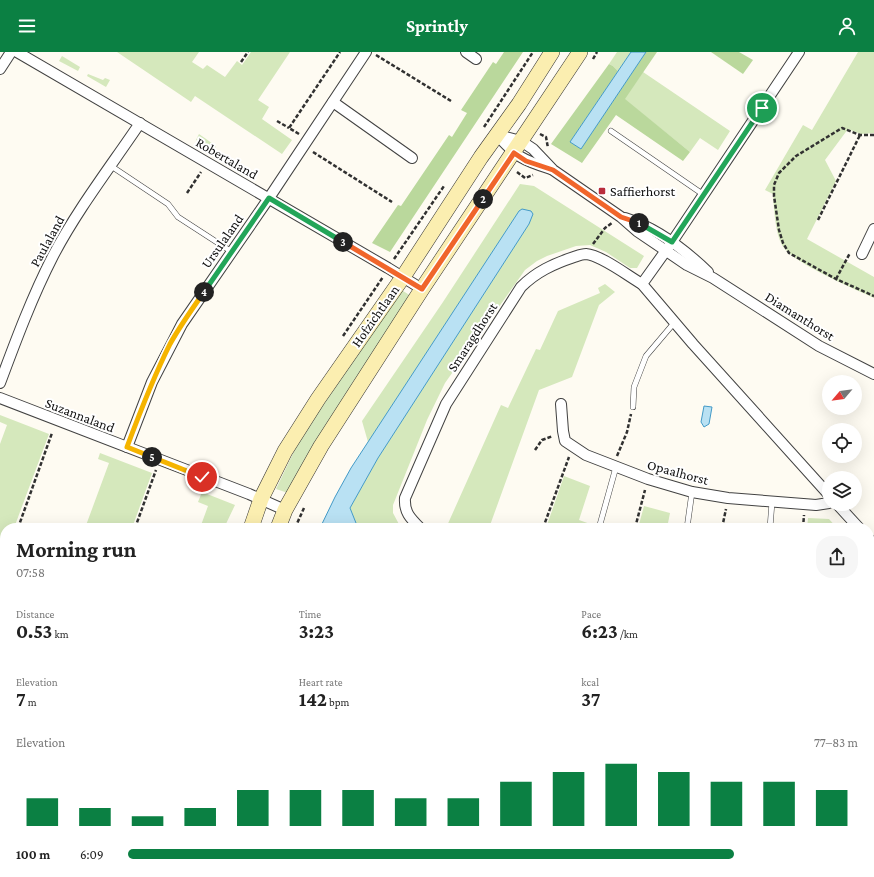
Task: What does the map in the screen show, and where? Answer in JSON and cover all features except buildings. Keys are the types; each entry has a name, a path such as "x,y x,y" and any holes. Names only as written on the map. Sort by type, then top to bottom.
{"main road":[{"name":"Hofzichtlaan","path":"253,523 261,499 285,451 318,399 403,277 552,52"},
{"name":"Hofzichtlaan","path":"280,523 284,510 321,446 422,289 523,151 580,52"}],"street":[{"path":"0,69 11,52"},
{"name":"Robertaland","path":"17,52 269,198 422,289"},
{"name":"Ursulaland","path":"127,447 152,382 182,324 269,198 366,52"},
{"path":"466,52 476,59"},
{"path":"642,284 666,251 800,52"},
{"path":"333,102 412,158"},
{"name":"Paulaland","path":"0,383 38,286 54,255 75,219 140,123"},
{"name":"Diamanthorst","path":"497,135 553,170 687,265 713,278 819,346 874,374"},
{"name":"Diamanthorst","path":"621,217 642,223 672,242 692,257 713,278"},
{"path":"862,254 874,229"},
{"path":"585,254 601,259 642,284 674,323 822,487"},
{"name":"Smaragdhorst","path":"414,523 411,520 405,508 406,498 446,404 521,287 531,276 544,268 585,254"},
{"name":"Suzannaland","path":"0,398 56,421 261,499 284,510"},
{"name":"Opaalhorst","path":"561,404 565,441 586,455 615,467 648,479 692,492 728,498 772,502 816,505 822,504"},
{"path":"843,511 854,523"}],"lane":[{"path":"611,131 704,195"},
{"path":"111,166 168,204 178,216 232,252"},
{"path":"633,406 634,387 646,356 674,323"},
{"path":"601,523 615,467"},
{"path":"688,523 692,492"},
{"path":"770,523 772,502"}],"path":[{"path":"241,62 248,52"},
{"path":"289,128 340,52"},
{"path":"370,52 451,101"},
{"path":"589,65 597,52"},
{"path":"277,121 289,128 305,143 392,202"},
{"path":"874,135 860,136 842,128 796,156 779,173 774,185 774,196 779,230 783,243 789,253 836,279 874,296"},
{"path":"515,177 523,151 545,131"},
{"path":"818,220 860,136"},
{"path":"188,193 207,162"},
{"path":"585,254 605,228 621,217"},
{"path":"836,279 850,253 862,254"},
{"path":"615,467 627,432 633,406"},
{"path":"535,450 542,440 563,431"},
{"path":"20,523 52,433"},
{"path":"545,523 573,446"},
{"path":"137,523 160,461"},
{"path":"636,523 648,479"},
{"path":"723,523 728,498"},
{"path":"297,523 306,503"}],"green space":[{"path":"117,52 199,52 192,62 203,69 207,65 225,77 237,61 242,65 251,52 290,52 258,100 269,107 262,119 292,140 282,154 195,96 191,102"},
{"path":"504,52 523,52 390,252 372,243 398,205 401,206 449,135 452,137 467,113 461,110 493,62 496,64"},
{"path":"617,52 631,52 618,71 609,64"},
{"path":"646,52 657,52 625,99 690,152 683,161 616,115 582,163 551,144 609,64 618,71 570,142 581,149"},
{"path":"711,52 739,52 753,60 743,74"},
{"path":"858,52 874,52 874,133 861,134 848,129 825,160 836,181 807,239 874,277 874,298 810,267 788,252 782,245 778,234 775,220 773,194 765,190 803,125 812,130"},
{"path":"62,56 80,67 78,71 59,61"},
{"path":"643,72 730,131 718,150 700,138 690,152 624,99"},
{"path":"88,74 103,80 105,78 110,80 106,87 87,76"},
{"path":"199,134 216,146 214,150 196,140"},
{"path":"520,184 534,186 644,256 637,268 630,268 606,252 590,245 576,246 547,256 525,270 445,383 427,420 393,505 393,513 398,523 356,523 350,508 378,458 529,224 519,211 368,442 362,421 443,302"},
{"path":"605,284 615,292 599,305 572,377 539,390 491,523 448,523 501,405 508,408 536,349 540,350 558,311 600,293 598,288"},
{"path":"400,289 411,296 353,382 312,447 288,493 276,489 300,439 392,304"},
{"path":"0,415 49,434 16,523 0,523 0,444 7,425 0,422"},
{"path":"100,453 152,473 134,523 87,523 109,463 98,459"},
{"path":"564,476 590,486 579,520 587,523 548,523"},
{"path":"202,492 235,505 226,523 202,523 208,506 198,502"},
{"path":"644,506 670,513 668,523 639,523"},
{"path":"808,518 829,519 833,523 808,523"}],"water":[{"path":"631,52 646,52 581,149 570,142"},
{"path":"522,209 531,211 533,214 529,224 378,458 350,508 356,523 322,523 351,468 519,211"},
{"path":"704,406 712,407 709,424 704,427 701,422"}],"place":[{"name":"Saffierhorst","path":"602,191"}],"route":[{"path":"202,477 127,447 152,382 182,324 269,198 422,289 514,153 526,161 553,170 621,217 642,223 672,242 762,108"}]}
